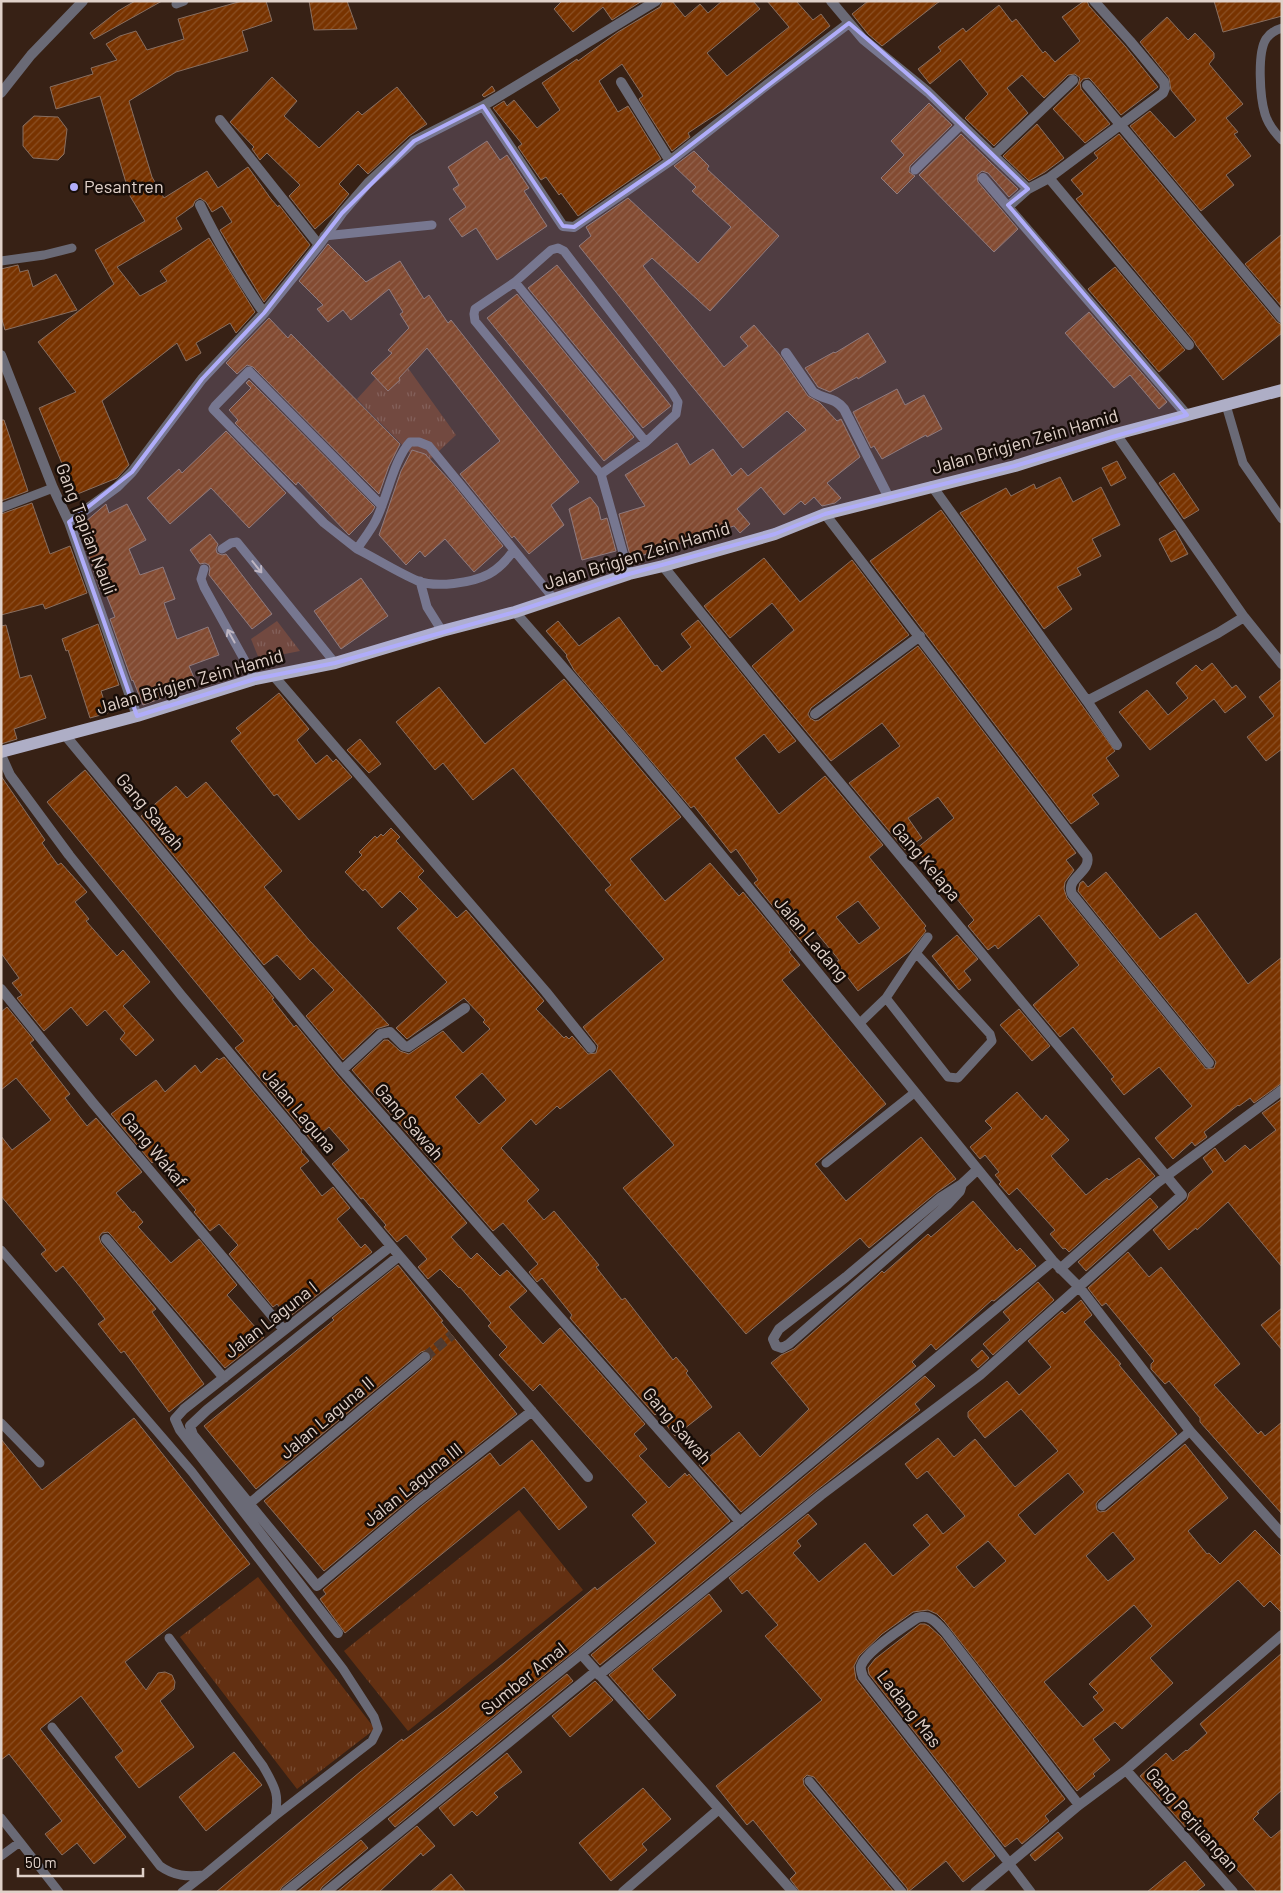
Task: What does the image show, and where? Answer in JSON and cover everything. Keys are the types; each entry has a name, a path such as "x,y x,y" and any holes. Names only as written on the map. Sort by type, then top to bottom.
{"main road":[{"name":"Jalan Brigjen Zein Hamid","path":"1,753 137,716 254,679 335,663 442,631 515,612 629,574 775,534 825,514 1015,466 1116,434 1282,390"}],"street":[{"path":"1,94 31,55 83,1"},
{"path":"69,522 116,487 132,472 202,380 264,313 368,184 414,141 483,106 656,1"},
{"path":"831,1 863,39 928,92 1028,189"},
{"path":"1009,206 1028,189 1049,178 1163,93 1165,88 1164,82 1094,1"},
{"path":"483,106 564,226 574,227 670,161 849,23"},
{"path":"994,155 1073,80"},
{"path":"621,82 670,161"},
{"path":"1087,86 1282,318"},
{"path":"220,120 322,240"},
{"path":"983,178 1187,415"},
{"path":"1049,178 1188,345"},
{"path":"200,205 234,270 264,313"},
{"path":"786,353 813,392 818,396 833,399 844,409 889,498"},
{"name":"Gang Tapian Nauli","path":"1,355 53,488 69,522 137,716"},
{"path":"1116,434 1244,617 1282,664"},
{"path":"932,486 1117,745"},
{"path":"825,514 920,636 1086,856 1087,866 1071,884 1072,894 1209,1063"},
{"name":"Gang Kelapa","path":"663,566 784,716 1182,1195 1080,1288"},
{"name":"Jalan Ladang","path":"515,612 580,686 860,1023 914,1093 1053,1261 1080,1288 1190,1431 1279,1527"},
{"path":"1087,701 1218,633 1244,617"},
{"path":"815,714 920,636"},
{"path":"273,675 546,992 591,1048"},
{"name":"Gang Sawah","path":"65,735 342,1070 740,1522"},
{"name":"Jalan Laguna","path":"1,753 10,775 69,855 181,995 399,1256 588,1477"},
{"name":"Gang Wakaf","path":"1,989 93,1103 284,1330"},
{"path":"342,1070 381,1034 390,1032 404,1046 408,1047 465,1008"},
{"path":"1060,1269 1165,1176 1282,1090"},
{"path":"962,1184 960,1192 947,1205 856,1287 785,1347 778,1348 776,1346 772,1339 775,1334 940,1198 962,1184 977,1170"},
{"path":"106,1239 224,1378"},
{"name":"Jalan Laguna I","path":"338,1633 185,1437 175,1421 176,1416 180,1412 391,1246"},
{"path":"249,1504 193,1435 190,1426 222,1398 399,1256"},
{"path":"581,1654 1053,1261"},
{"path":"846,1277 856,1287"},
{"path":"326,1892 597,1673 822,1495 980,1375 1080,1288"},
{"path":"802,1311 814,1323"},
{"path":"452,1335 461,1328"},
{"name":"Jalan Laguna II","path":"249,1504 425,1357"},
{"name":"Jalan Laguna III","path":"249,1504 317,1586 418,1501 532,1411"},
{"name":"Ladang Mas","path":"1009,1863 863,1677 862,1664 864,1659 882,1643 917,1618 923,1616 931,1618 946,1633 1079,1805"},
{"path":"975,1892 1079,1805 1126,1770 1282,1635"},
{"name":"Sumber Amal","path":"286,1892 581,1654 793,1892"},
{"name":"Gang Perjuangan","path":"1126,1770 1233,1892"},
{"path":"623,1892 719,1809"}],"lane":[{"path":"1282,28 1273,31 1266,39 1262,50 1262,99 1266,116 1274,131 1282,140"},
{"path":"915,170 962,124"},
{"path":"322,240 432,225"},
{"path":"1,261 44,255 72,248"},
{"path":"601,474 646,442 676,414 678,402 564,252 558,248 551,250 515,282 475,309 475,321 601,474 629,574"},
{"path":"515,282 646,442"},
{"path":"382,506 249,371 215,406 214,409 324,523 357,549 420,582 442,584 470,581 489,574 506,561 514,550"},
{"path":"1226,404 1242,463 1282,520"},
{"path":"357,549 376,521 407,445 410,442 426,444 554,600"},
{"path":"1,508 53,488"},
{"path":"222,549 237,542 335,663"},
{"path":"204,569 201,579 204,587 254,679"},
{"path":"420,582 427,607 442,631"},
{"path":"860,1023 886,998 928,938"},
{"path":"886,998 948,1077 958,1078 988,1047 992,1041 990,1034 916,953"},
{"path":"826,1163 914,1093"},
{"path":"1,1250 192,1472 343,1669 374,1717 378,1729 372,1741 275,1816 182,1892"},
{"path":"2,1426 40,1463"},
{"path":"1102,1506 1190,1431"},
{"path":"169,1638 263,1766 274,1786 278,1801 275,1816"},
{"path":"52,1727 160,1866 168,1872 177,1875 189,1877 204,1875"},
{"path":"809,1781 902,1892"},
{"path":"1,1818 59,1892"},
{"path":"1,1856 20,1842"},
{"path":"1009,1863 1032,1892"}],"highlighted area":[{"path":"849,23 928,92 1028,189 1008,205 1187,415 1015,466 825,514 775,534 629,574 515,612 335,663 255,679 137,716 69,522 132,472 202,379 264,313 342,213 414,141 483,106 563,226 574,227 670,161"}],"green space":[{"path":"398,354 456,435 423,466 357,399"},
{"path":"277,621 300,651 259,659 251,639"},
{"path":"519,1510 583,1590 408,1731 344,1651"},
{"path":"258,1577 375,1729 297,1789 180,1637"}],"building":[{"path":"135,1 162,1 94,39 90,33 118,11"},
{"path":"242,1 266,1 272,21 242,31 248,51 176,72 129,101 152,177 164,198 207,171 218,188 248,167 271,199 278,207 279,205 310,245 264,302 220,230 232,222 222,206 212,212 206,202 200,198 195,201 193,206 176,218 182,229 117,267 140,296 167,281 160,271 209,238 255,312 236,333 230,323 196,343 201,353 186,361 177,343 102,401 129,465 117,478 75,495 39,408 76,392 38,342 114,284 95,250 145,221 130,196 100,96 56,109 50,87 93,74 91,68 117,60 106,44 120,36 136,31 147,50 184,39 178,19"},
{"path":"309,1 347,1 357,29 314,30"},
{"path":"562,1 642,1 612,20 603,7 573,32 554,9"},
{"path":"663,1 672,1 685,17 700,4 708,13 722,1 753,1 760,9 707,53 727,76 789,27 767,1 796,1 813,20 821,14 830,26 723,110 688,133 690,137 672,151 639,99 643,96 622,64 599,81 618,112 628,106 661,159 578,216 546,177 541,180 518,147 522,144 493,108 504,101 507,106 514,100 537,128 560,110 542,83 577,59 578,61 618,32 660,7"},
{"path":"868,1 940,1 882,46 868,34 852,14"},
{"path":"1084,1 1087,1 1089,6 1158,87 1121,115 1089,78 1083,79 1080,83 1081,89 1110,124 1085,143 1053,109 1078,85 1080,78 1075,74 1068,75 1044,98 1022,75 1007,88 1028,113 994,146 965,118 988,94 960,59 930,84 918,69 941,51 938,47 963,28 966,32 999,5 1012,22 1016,19 1043,53 1045,51 1055,62 1080,41 1062,17"},
{"path":"1214,1 1282,1 1282,16 1223,32"},
{"path":"1167,17 1188,40 1195,33 1214,53 1214,58 1209,64 1243,104 1226,118 1238,132 1234,134 1251,156 1226,175 1234,185 1201,211 1130,126 1150,111 1175,138 1196,120 1171,90 1169,78 1140,42"},
{"path":"272,77 297,101 284,116 319,148 358,111 362,115 397,87 427,124 409,136 368,174 358,164 339,184 349,194 334,212 315,229 289,196 300,185 267,153 260,160 252,149 254,147 230,122"},
{"path":"492,86 495,91 484,97 482,95"},
{"path":"929,103 952,125 910,166 909,172 915,176 897,194 881,178 904,155 891,141"},
{"path":"34,116 58,117 67,129 64,154 58,160 33,158 23,146 23,126"},
{"path":"1037,124 1064,158 1029,181 1003,156"},
{"path":"961,134 1018,189 1009,197 988,173 982,171 977,175 978,182 1018,229 994,252 919,175"},
{"path":"1119,134 1277,322 1282,325 1282,333 1223,380 1194,341 1076,199 1083,194 1071,180 1098,158 1094,153"},
{"path":"487,141 500,160 507,155 529,188 524,191 547,226 497,260 476,228 462,237 449,219 466,207 453,189 459,185 448,167"},
{"path":"694,151 709,166 707,169 779,236 710,311 652,258 643,266 724,367 748,346 740,337 754,325 779,354 808,396 820,403 837,421 841,419 860,457 827,483 841,498 835,503 822,506 814,497 805,505 801,501 784,515 761,487 737,509 750,524 740,533 734,526 631,559 619,514 645,506 625,475 677,443 690,465 713,449 732,476 741,468 748,476 806,430 787,411 743,448 579,246 591,236 586,227 628,198 698,263 731,227 692,191 696,187 674,166"},
{"path":"1282,234 1282,307 1245,264"},
{"path":"328,244 366,282 400,261 424,299 429,295 448,323 451,320 579,482 551,505 564,525 529,554 514,536 512,538 460,474 500,441 427,348 388,391 371,373 392,353 388,350 409,328 400,314 403,312 389,289 351,320 343,310 328,322 317,309 323,305 299,281"},
{"path":"18,265 20,272 28,270 33,287 56,274 77,310 5,330 1,316 1,269"},
{"path":"557,265 671,406 643,428 528,288"},
{"path":"1115,267 1185,350 1159,372 1088,289"},
{"path":"517,294 634,437 604,461 487,318"},
{"path":"1089,312 1167,402 1159,409 1130,375 1114,388 1065,333"},
{"path":"269,318 288,338 291,334 400,444 389,466 379,494 253,367 247,365 237,374 226,363"},
{"path":"868,333 886,362 858,379 857,377 830,392 818,387 805,368"},
{"path":"249,380 375,507 349,535 298,482 296,485 235,423 238,420 229,410 251,388 246,383"},
{"path":"897,389 905,405 924,395 942,429 927,437 926,435 882,459 874,446 871,448 853,412"},
{"path":"1,420 4,420 28,491 1,501"},
{"path":"226,431 286,493 249,528 211,488 170,524 147,498 179,469 182,473"},
{"path":"412,450 425,454 451,482 503,546 474,572 445,539 425,557 420,551 406,565 379,535 401,471"},
{"path":"1117,461 1126,478 1111,486 1102,468"},
{"path":"1174,473 1199,510 1184,519 1159,483"},
{"path":"1060,477 1073,502 1101,487 1120,525 1092,539 1101,556 1077,568 1081,575 1057,587 1072,609 1044,629 960,513 1006,488 1011,496 1034,484 1036,489"},
{"path":"590,497 598,507 601,520 607,518 616,551 582,560 569,509"},
{"path":"32,503 50,554 70,546 87,593 45,609 43,604 1,615 1,514"},
{"path":"106,504 109,513 127,504 146,540 129,549 140,575 163,567 175,599 164,603 177,639 208,627 219,655 189,666 195,680 171,689 173,694 143,705 132,681 110,619 115,617 103,587 100,589 79,527"},
{"path":"941,510 1115,751 1106,758 1119,776 1092,795 1099,804 1071,824 870,561"},
{"path":"1175,530 1188,554 1171,562 1159,539"},
{"path":"210,534 218,544 217,553 226,554 272,614 252,629 209,575 209,565 205,563 200,564 190,550"},
{"path":"764,558 800,602 852,560 909,635 811,708 808,714 810,718 815,721 819,720 918,646 1076,853 1066,860 1074,870 1065,882 1064,889 1067,898 1206,1069 1214,1068 1216,1062 1214,1059 1078,891 1080,883 1083,881 1088,887 1106,872 1160,939 1196,913 1248,984 1282,957 1282,1083 1254,1103 1250,1098 1238,1105 1204,1132 1207,1137 1195,1146 1192,1142 1173,1159 1155,1138 1192,1106 1159,1067 1124,1095 1111,1079 1114,1077 1073,1027 1060,1037 1033,1005 1079,965 1039,915 998,949 995,945 988,950 968,926 974,920 916,849 954,818 938,797 908,818 922,838 905,850 849,783 900,746 882,723 831,761 752,666 794,630 772,603 730,638 704,606"},
{"path":"361,578 388,616 341,649 314,611"},
{"path":"619,617 655,666 657,665 662,672 691,647 681,634 698,620 796,741 779,753 764,734 735,758 779,814 825,776 883,845 869,857 926,926 924,928 926,931 910,951 858,991 836,962 839,960 816,932 802,942 754,883 758,880 736,849 731,853 694,806 691,808 574,670 567,655 546,631 558,621 579,646","holes":["858,901 880,928 859,944 836,917"]},
{"path":"98,624 119,685 101,691 108,713 90,718 68,650 66,651 62,639"},
{"path":"6,625 20,678 31,675 46,718 14,729 17,739 1,744 1,626"},
{"path":"1212,663 1232,688 1236,685 1246,697 1225,713 1214,699 1150,750 1119,712 1147,690 1168,715 1188,698 1176,683 1196,665 1202,671"},
{"path":"564,679 681,817 630,859 665,901 710,863 739,896 743,892 791,950 789,952 800,965 782,980 886,1104 815,1164 846,1201 921,1137 956,1179 869,1248 860,1238 746,1334 623,1188 674,1145 610,1069 560,1109 557,1106 536,1125 531,1119 501,1148 539,1190 527,1201 544,1220 554,1211 599,1265 596,1267 622,1300 625,1298 673,1360 676,1357 688,1371 686,1373 712,1407 675,1436 657,1413 655,1415 570,1318 572,1315 542,1278 537,1282 529,1272 538,1264 503,1223 493,1231 352,1070 384,1040 388,1040 400,1051 409,1054 443,1031 463,1053 490,1029 483,1022 485,1020 464,998 407,1039 396,1028 447,982 397,928 418,909 400,891 382,908 365,889 363,891 345,872 362,855 359,852 375,836 377,838 381,834 383,836 391,828 400,837 396,841 424,871 418,877 457,918 466,910 544,1001 536,1009 564,1038 566,1036 569,1039 572,1036 588,1054 596,1053 598,1046 583,1027 664,959 605,890 611,885 513,768 473,800 443,763 435,770 396,722 439,687 485,744","holes":["482,1073 506,1100 479,1124 455,1097"]},
{"path":"1282,679 1282,749 1266,761 1247,737 1274,716 1259,697"},
{"path":"279,693 309,729 297,740 316,764 327,755 333,762 336,759 352,777 299,820 277,794 274,796 231,741 241,733 236,728"},
{"path":"360,739 381,764 369,773 347,750"},
{"path":"85,770 274,998 272,999 294,1027 296,1025 337,1075 467,1223 451,1237 471,1259 477,1253 500,1276 507,1270 527,1291 509,1307 543,1344 560,1328 645,1424 634,1434 647,1449 639,1456 669,1488 685,1473 687,1476 689,1474 730,1521 577,1649 282,1887 279,1892 216,1892 360,1772 402,1739 403,1741 444,1711 595,1587 597,1590 656,1543 632,1515 647,1502 540,1384 533,1391 499,1355 507,1347 488,1326 491,1323 460,1287 440,1269 428,1279 418,1267 427,1259 406,1235 397,1242 384,1227 386,1225 332,1164 349,1150 329,1127 312,1141 235,1048 244,1041 47,802"},
{"path":"1,776 45,840 42,843 58,865 61,863 87,892 75,902 89,919 86,921 117,956 123,950 150,982 123,1006 154,1040 136,1056 120,1039 125,1033 105,1010 87,1026 71,1007 44,1031 17,998 22,995 12,983 19,978 1,953"},
{"path":"206,782 282,871 264,887 309,940 389,1025 376,1029 343,1060 306,1016 334,990 313,968 300,980 277,955 264,965 141,816 176,786 187,798"},
{"path":"957,935 978,959 964,971 971,980 959,990 932,956"},
{"path":"7,1007 34,1040 30,1043 70,1094 65,1098 87,1126 96,1118 142,1172 116,1193 143,1222 138,1227 171,1263 199,1239 237,1285 227,1295 264,1337 225,1368 111,1235 108,1232 102,1233 99,1237 101,1243 156,1309 152,1312 204,1384 169,1412 124,1351 121,1353 98,1324 105,1319 81,1288 63,1266 56,1272 41,1254 46,1250 1,1196 1,1136 12,1150 51,1120 16,1078 1,1090 1,1012"},
{"path":"1019,1009 1050,1046 1032,1061 1000,1025"},
{"path":"224,1057 302,1150 301,1152 309,1161 300,1168 322,1196 333,1187 350,1208 337,1219 361,1248 365,1244 372,1252 288,1318 277,1304 273,1307 229,1254 238,1245 219,1224 210,1231 194,1212 196,1210 172,1181 178,1176 161,1156 152,1163 111,1114 156,1080 165,1092 195,1065 201,1073 217,1058 219,1060"},
{"path":"1017,1092 1042,1120 1046,1115 1069,1140 1051,1156 1086,1195 1107,1178 1109,1180 1139,1158 1155,1176 1069,1252 1065,1248 1063,1249 1050,1234 1055,1230 1017,1188 1009,1195 999,1184 1001,1182 995,1175 999,1172 985,1155 980,1159 970,1147 992,1128 985,1121"},
{"path":"1282,1099 1282,1267 1228,1202 1197,1230 1196,1228 1169,1250 1153,1230 1187,1200 1189,1193 1213,1172 1203,1158 1215,1148 1225,1162 1245,1145 1250,1150 1276,1130 1262,1113"},
{"path":"1150,1198 1158,1207 1086,1271 1078,1262"},
{"path":"973,1201 1017,1251 1020,1248 1036,1266 994,1301 992,1300 936,1350 931,1344 912,1362 916,1366 741,1512 699,1465 739,1432 760,1457 809,1409 771,1363 781,1355 794,1349 882,1271 884,1273 928,1234 931,1237"},
{"path":"1128,1252 1149,1277 1161,1267 1240,1364 1214,1385 1258,1434 1261,1431 1265,1436 1282,1422 1282,1514 1200,1422 1200,1418 1169,1381 1165,1384 1151,1369 1151,1364 1154,1361 1106,1303 1102,1306 1088,1288"},
{"path":"398,1265 443,1321 441,1322 517,1414 324,1571 264,1501 429,1362 432,1359 431,1353 427,1350 421,1352 256,1489 204,1426"},
{"path":"1038,1282 1054,1300 993,1355 983,1344 1010,1320 1003,1312"},
{"path":"1081,1300 1092,1315 1084,1322 1121,1364 1119,1365 1177,1434 1098,1501 1096,1504 1097,1510 1100,1512 1106,1511 1185,1444 1228,1498 1188,1531 1207,1554 1209,1553 1220,1564 1255,1530 1282,1557 1282,1613 1270,1601 1264,1607 1238,1580 1150,1658 1173,1683 1122,1729 1115,1722 1093,1739 1110,1760 1077,1791 945,1622 937,1614 928,1610 913,1612 882,1634 859,1656 854,1666 856,1679 995,1856 963,1882 946,1861 908,1892 907,1888 814,1777 807,1775 803,1779 804,1785 894,1892 800,1892 790,1879 796,1873 753,1820 747,1825 716,1786 822,1700 765,1636 778,1625 747,1590 742,1594 729,1578 808,1514 817,1524 797,1541 801,1546 793,1553 819,1582 865,1543 893,1576 930,1545 913,1525 927,1514 943,1534 965,1516 927,1471 917,1479 905,1464 938,1438 954,1457 975,1439 1015,1487 1058,1451 1021,1409 985,1438 968,1417 968,1412 1007,1381 1019,1395 1051,1367 1028,1341 1062,1311 1065,1314","holes":["1068,1473 1084,1492 1035,1535 1018,1515","1113,1532 1135,1559 1108,1581 1086,1556","988,1541 1006,1561 974,1588 956,1567","1134,1605 1152,1626 1089,1684 1098,1693 1093,1697 1104,1710 1083,1727 1044,1682"]},
{"path":"1282,1308 1282,1350 1261,1325"},
{"path":"982,1350 989,1358 978,1368 971,1360"},
{"path":"925,1376 935,1386 915,1404 920,1410 817,1490 600,1665 591,1655"},
{"path":"134,1418 250,1564 125,1662 146,1690 158,1673 165,1672 172,1675 175,1682 174,1689 160,1701 194,1747 139,1788 115,1757 123,1751 81,1696 40,1729 126,1837 94,1864 77,1843 62,1855 45,1834 62,1821 9,1754 1,1760 1,1439 42,1490"},
{"path":"532,1440 587,1507 559,1530 524,1487 345,1633 320,1599 326,1594 323,1590 422,1506 490,1453 500,1466"},
{"path":"709,1594 722,1611 652,1669 676,1695 649,1720 609,1675"},
{"path":"920,1624 929,1626 941,1637 1065,1799 1045,1816 1049,1821 1022,1844 1017,1838 1005,1847 869,1674 868,1668 875,1659"},
{"path":"1282,1653 1282,1790 1257,1812 1259,1813 1253,1819 1271,1838 1282,1829 1282,1892 1257,1892 1221,1852 1218,1854 1202,1836 1200,1838 1190,1827 1188,1830 1140,1776 1166,1753 1173,1761 1187,1751 1207,1733 1200,1724"},
{"path":"567,1674 573,1681 395,1827 388,1819"},
{"path":"595,1681 613,1700 570,1737 552,1716"},
{"path":"234,1752 262,1785 206,1831 179,1797"},
{"path":"507,1753 522,1772 494,1793 498,1797 477,1816 472,1811 454,1826 439,1808"},
{"path":"643,1788 671,1819 642,1844 647,1850 611,1881 579,1843"},
{"path":"417,1826 435,1846 423,1856 421,1853 379,1892 337,1892"},
{"path":"1058,1832 1063,1838 1035,1861 1030,1855"},
{"path":"361,1840 368,1848 322,1887 319,1892 297,1892"},
{"path":"1185,1861 1205,1885 1196,1892 1147,1892"},
{"path":"451,1874 466,1892 430,1892"}],"tunnel":[{"path":"425,1357 452,1335"}],"place":[{"name":"Pesantren","path":"74,187"}]}
